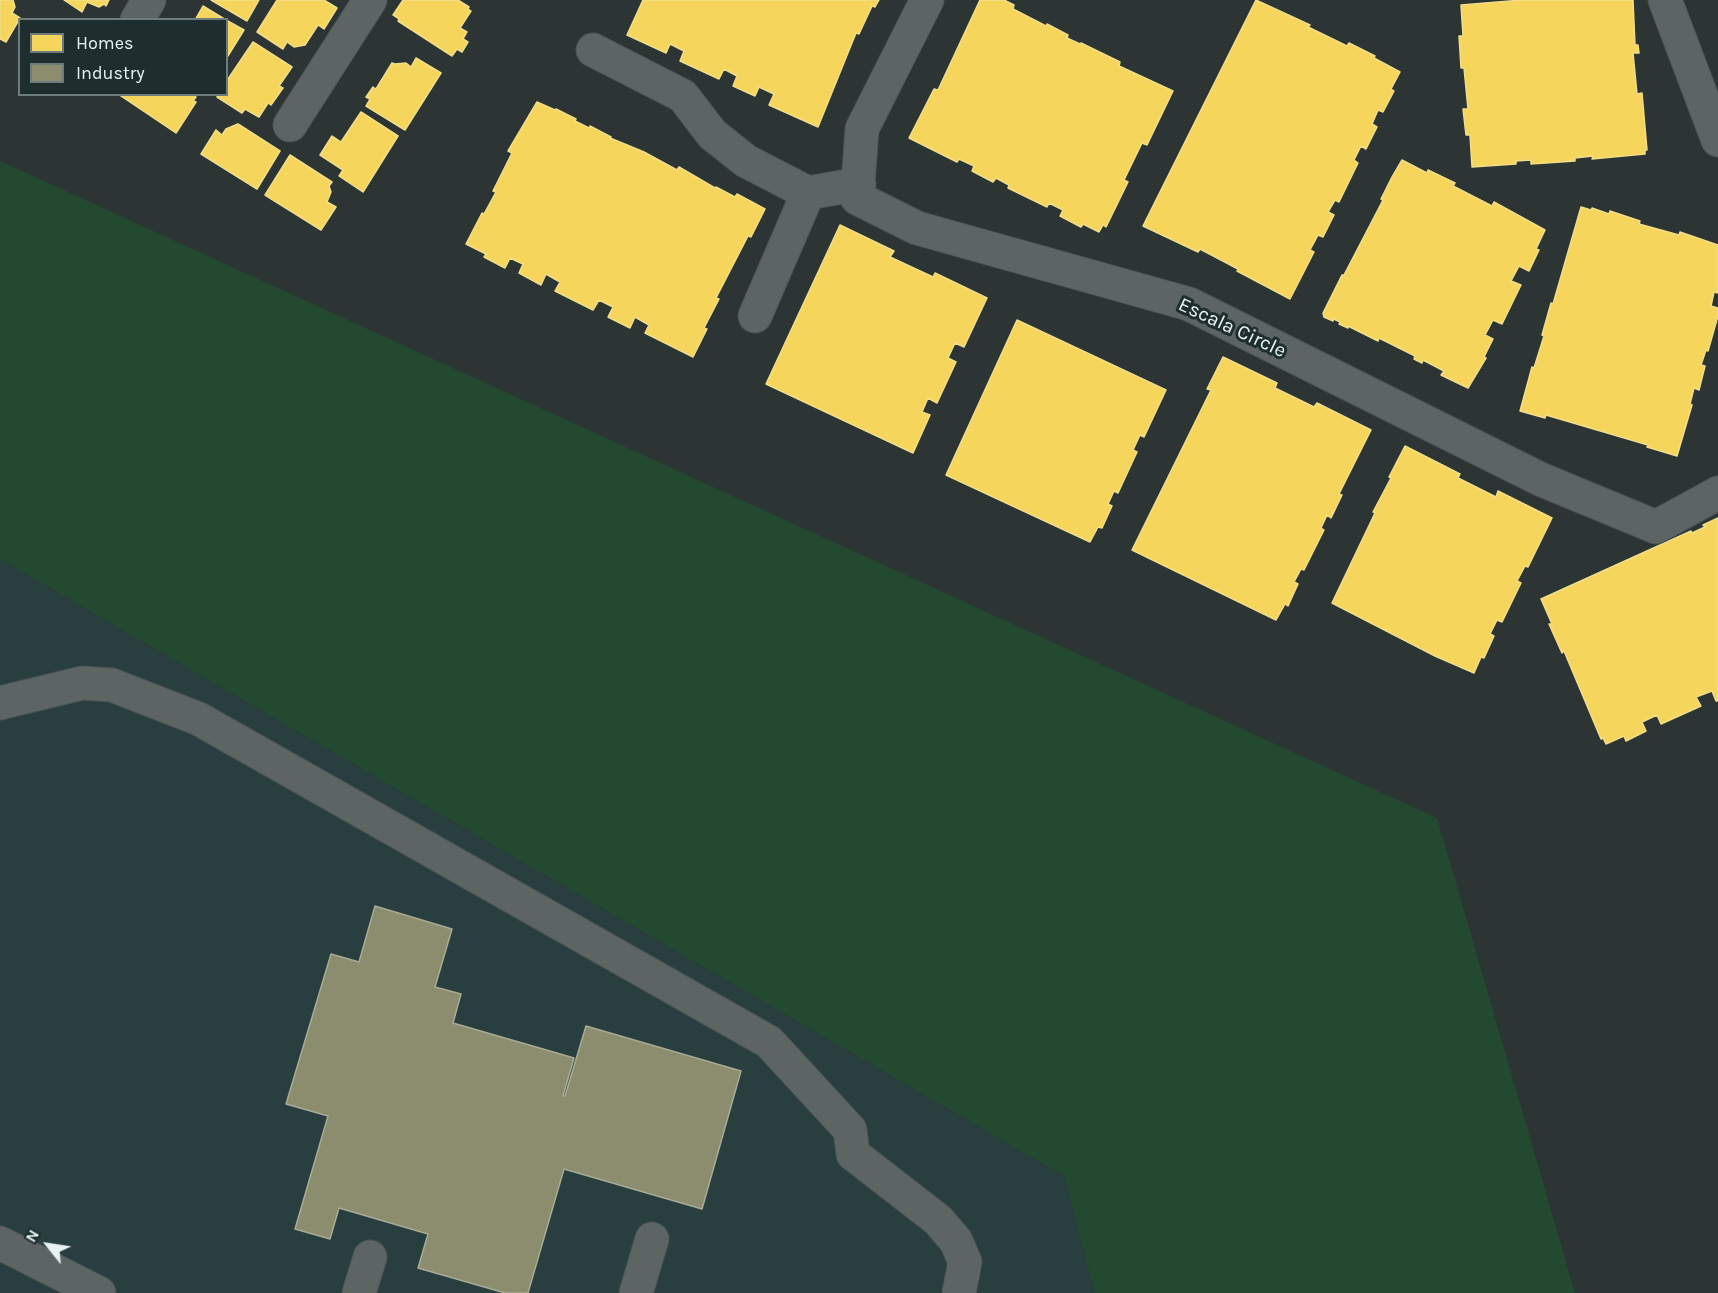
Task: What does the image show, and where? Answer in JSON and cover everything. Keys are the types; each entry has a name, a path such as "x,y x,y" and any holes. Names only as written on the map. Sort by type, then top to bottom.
{"street":[{"path":"138,18 149,0"},
{"path":"290,124 370,0"},
{"path":"593,50 683,96 712,134 746,161 808,193 859,184 862,129 927,0"},
{"path":"1665,0 1718,140"},
{"name":"Escala Circle","path":"859,184 857,198 917,228 1189,304 1540,479 1656,527 1718,493"},
{"path":"755,316 808,193"},
{"path":"0,703 82,683 112,685 199,719 769,1042 850,1130 853,1154 938,1220 956,1240 965,1262 959,1293"},
{"path":"636,1293 652,1239"},
{"path":"0,1243 99,1293"},
{"path":"359,1293 370,1257"}],"shaded area":[{"path":"0,559 1064,1176 1095,1293 0,1293"}],"green space":[{"path":"0,161 1437,818 1575,1293 1095,1293 1064,1176 0,559"}],"building: Homes":[{"path":"0,0 13,0 15,7 12,13 20,18 6,42 0,39"},
{"path":"64,0 109,0 106,6 104,4 99,7 87,2 82,12"},
{"path":"211,0 259,0 247,21"},
{"path":"277,0 324,0 337,8 324,29 318,25 305,45 294,47 287,42 283,49 257,32"},
{"path":"403,0 458,0 469,7 471,11 460,28 467,32 463,39 468,42 462,52 457,49 452,56 398,21 399,19 393,15"},
{"path":"643,0 879,0 875,7 872,6 859,34 856,33 818,127 769,105 774,94 759,87 755,96 733,86 737,76 724,69 719,79 680,61 684,51 670,44 666,53 627,35"},
{"path":"980,0 1004,0 1014,5 1013,9 1068,35 1067,38 1120,62 1119,66 1173,91 1147,145 1142,143 1124,180 1128,182 1106,227 1103,225 1099,232 1083,224 1081,227 1060,216 1063,210 1049,203 1047,207 1008,188 1009,185 996,178 993,182 972,171 974,166 959,159 957,162 909,138 934,89 938,90"},
{"path":"1256,0 1310,25 1308,27 1347,46 1349,43 1375,56 1374,58 1400,72 1391,89 1394,91 1383,112 1378,110 1372,124 1377,127 1366,149 1361,146 1354,160 1358,163 1339,202 1335,200 1328,212 1334,215 1323,237 1318,235 1310,250 1314,252 1290,299 1200,249 1198,252 1143,226"},
{"path":"1522,0 1633,0 1635,45 1638,45 1639,53 1633,53 1637,94 1642,93 1647,150 1645,154 1592,159 1593,156 1575,158 1575,161 1531,164 1531,160 1516,161 1516,164 1472,167 1470,135 1466,135 1463,109 1468,109 1464,68 1461,68 1459,36 1463,36 1461,5"},
{"path":"203,6 223,18 196,18"},
{"path":"228,21 244,30 228,56"},
{"path":"253,42 292,67 279,86 283,88 271,105 268,103 259,117 245,109 242,113 217,97 228,96 228,79"},
{"path":"416,58 441,73 405,130 366,106 370,99 366,97 373,87 376,89 392,63 406,63 411,67"},
{"path":"121,96 195,96 193,101 196,102 176,133"},
{"path":"537,102 556,109 576,119 575,121 589,128 590,126 677,170 679,167 715,188 735,197 737,194 765,209 751,237 748,236 716,298 719,299 704,328 707,329 693,357 645,333 649,325 635,317 630,328 608,317 613,307 599,300 593,310 555,291 560,282 546,274 541,285 519,273 523,264 510,258 505,268 484,257 486,254 466,244 496,192 493,191 512,153 508,151"},
{"path":"361,112 398,136 363,192 339,176 343,170 320,155 332,136 341,142"},
{"path":"238,124 280,151 257,189 201,154 216,130 222,135 226,129"},
{"path":"290,155 332,182 329,186 331,192 327,202 336,207 321,230 265,195"},
{"path":"1402,160 1427,173 1428,170 1455,183 1453,186 1492,206 1494,202 1545,230 1529,271 1519,266 1511,281 1521,285 1502,324 1493,320 1485,335 1493,339 1484,357 1486,358 1468,388 1441,375 1444,371 1423,360 1422,363 1414,359 1415,356 1379,338 1378,341 1339,324 1340,322 1334,319 1333,321 1324,317 1323,313"},
{"path":"1581,207 1609,214 1610,211 1640,221 1639,224 1679,235 1680,232 1718,245 1718,293 1714,292 1711,306 1718,308 1718,316 1708,351 1706,350 1701,365 1705,366 1699,390 1694,388 1690,404 1692,405 1677,456 1647,447 1648,445 1546,415 1545,418 1520,411"},
{"path":"840,225 894,251 890,257 933,277 935,273 987,298 964,347 955,343 948,358 956,362 937,403 928,398 922,412 930,415 913,453 766,384"},
{"path":"1017,320 1166,390 1144,437 1140,435 1133,450 1137,452 1118,493 1114,491 1108,504 1112,506 1102,528 1098,527 1090,542 946,475"},
{"path":"1223,357 1277,383 1275,388 1314,407 1317,403 1371,430 1339,494 1342,495 1331,518 1327,515 1321,528 1324,530 1304,570 1301,569 1294,582 1298,584 1288,606 1285,604 1276,620 1132,550 1211,390 1207,389"},
{"path":"1405,446 1460,474 1458,478 1496,497 1498,491 1552,518 1528,567 1525,566 1517,581 1521,583 1502,622 1497,620 1490,634 1494,636 1474,673 1435,656 1332,603"},
{"path":"1718,518 1718,701 1712,691 1696,697 1701,706 1661,724 1657,715 1642,722 1646,731 1626,741 1624,736 1606,744 1603,738 1601,739 1564,651 1562,653 1549,624 1552,624 1541,599 1691,531 1692,533"}],"building: Industry":[{"path":"375,906 452,929 435,987 461,994 453,1023 574,1058 563,1096 565,1096 586,1026 741,1071 702,1209 564,1169 528,1293 505,1293 418,1268 428,1234 339,1208 330,1239 295,1229 328,1116 286,1104 331,954 359,962"}]}
